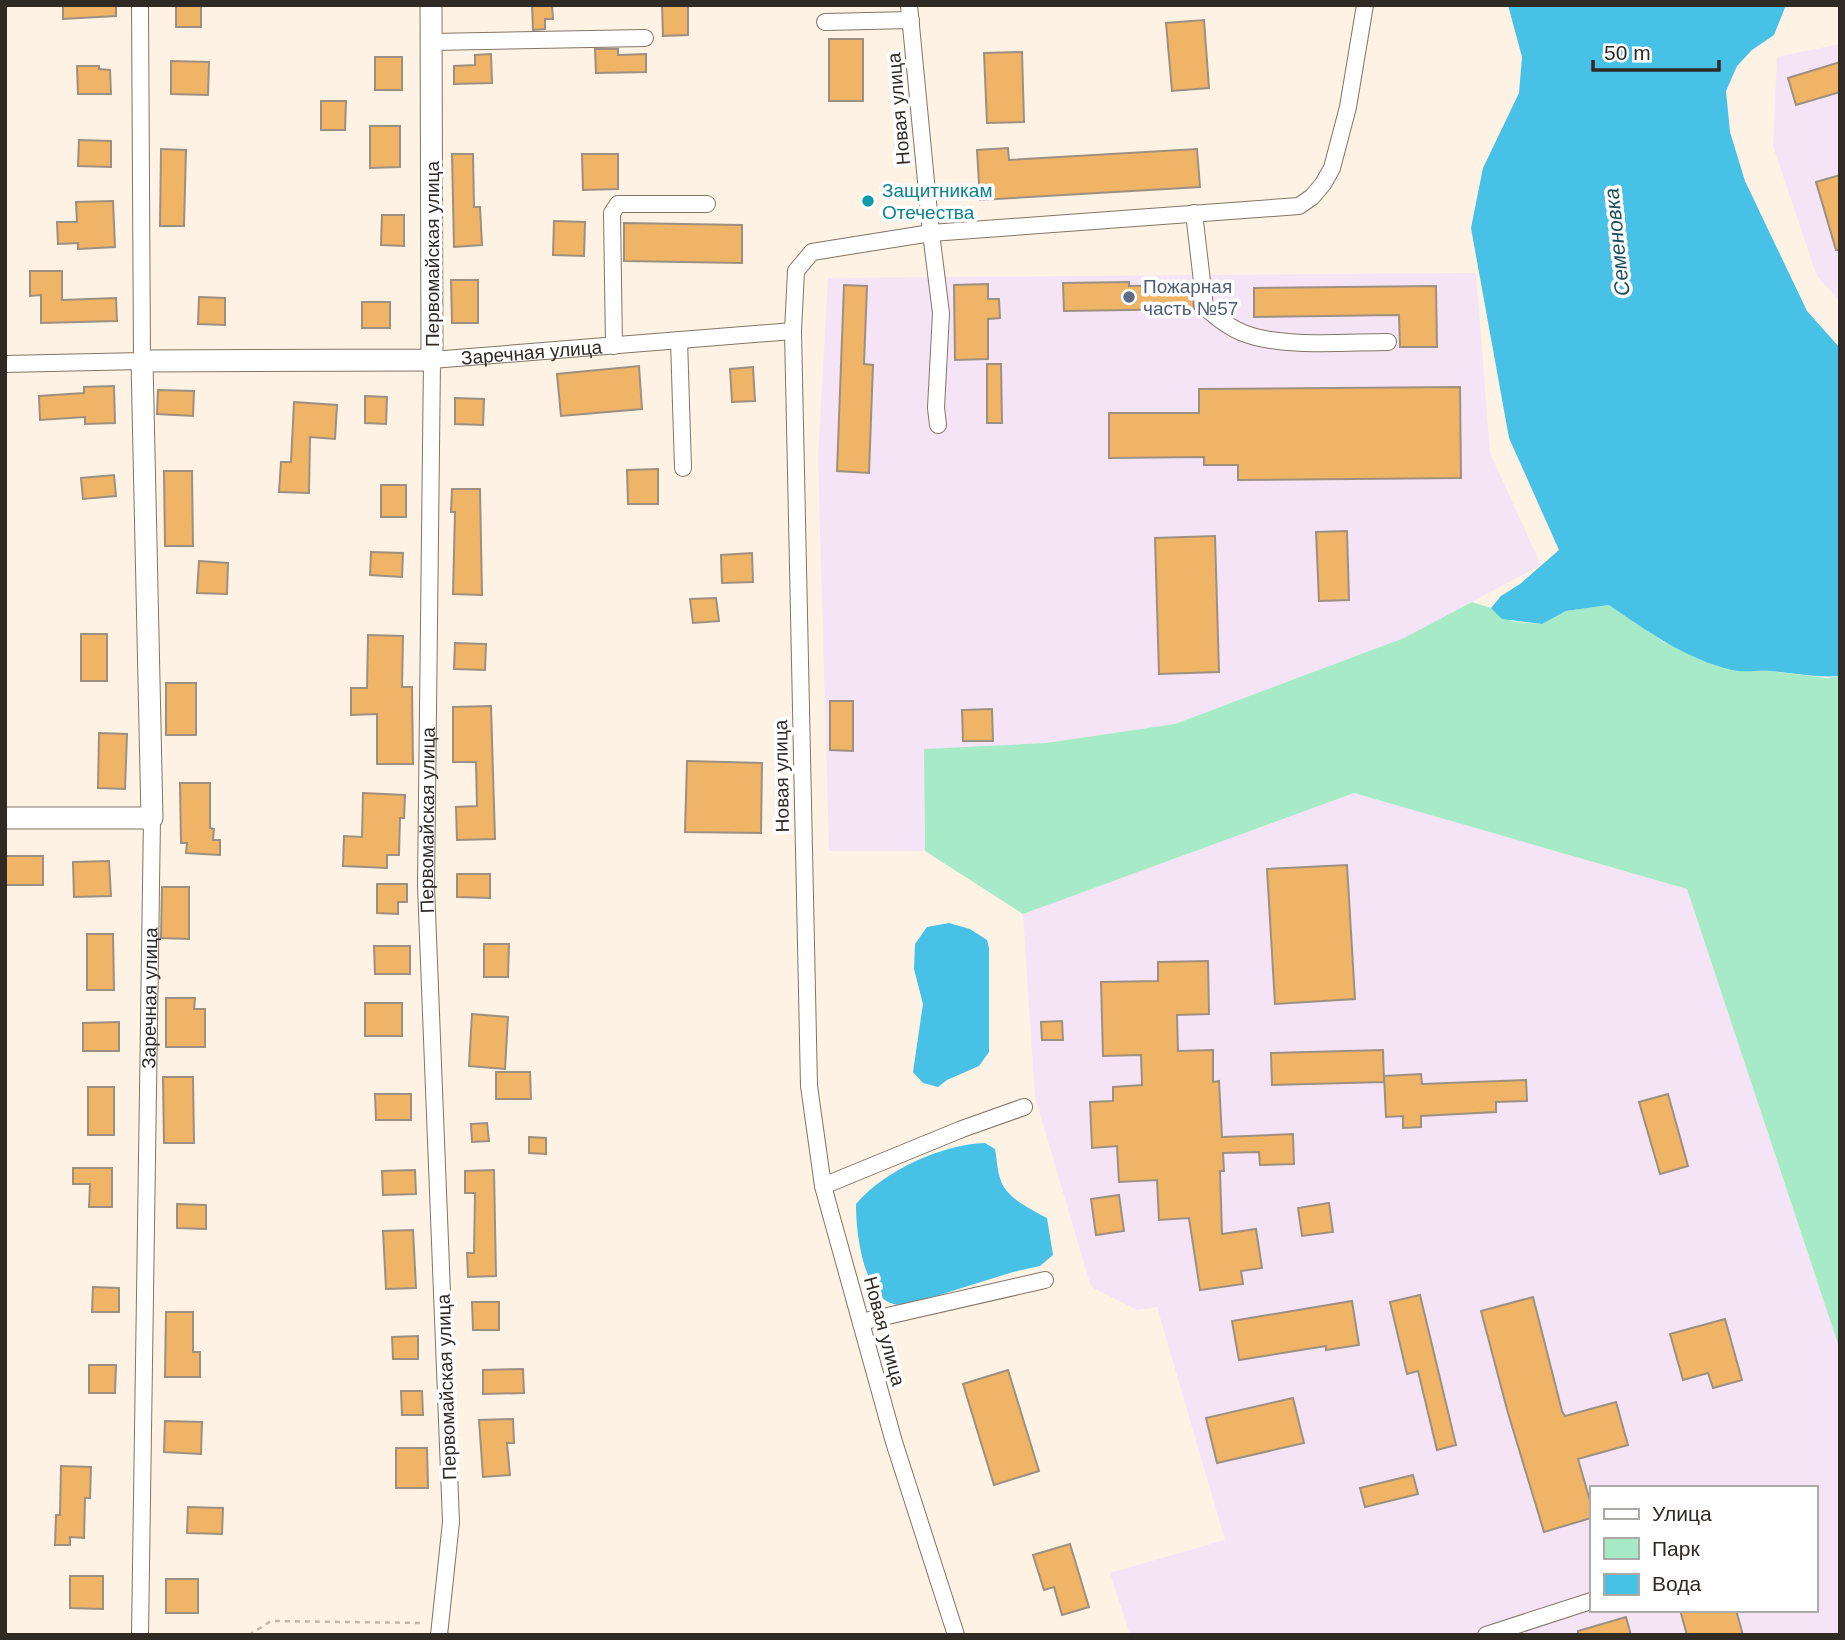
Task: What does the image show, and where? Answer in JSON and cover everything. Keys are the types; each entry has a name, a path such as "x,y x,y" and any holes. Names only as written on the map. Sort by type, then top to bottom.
{"main road":[{"name":"Первомайская улица","path":"431,5 432,360"},
{"name":"Заречная улица","path":"152,818 142,361 432,360"},
{"path":"5,818 152,818"}],"street":[{"name":"Заречная улица","path":"5,364 142,361 140,5"},
{"path":"938,425 936,408 941,313 931,233 1299,206 1312,197 1323,184 1332,167 1348,107 1365,5"},
{"path":"825,22 910,12"},
{"name":"Новая улица","path":"910,12 931,233 812,252 796,271 793,331 809,1086 823,1186 894,1442 956,1635"},
{"path":"432,42 645,38"},
{"path":"614,346 612,213 618,204 707,204"},
{"path":"1194,213 1205,307 1218,318 1244,334 1263,339 1287,342 1388,342"},
{"name":"Заречная улица","path":"432,360 793,331"},
{"path":"679,340 683,468"},
{"name":"Первомайская улица","path":"432,360 426,886 451,1522 439,1629"},
{"name":"Заречная улица","path":"140,1635 152,818"},
{"path":"823,1186 962,1129 1024,1107"},
{"path":"861,1322 1045,1280"},
{"path":"1486,1635 1590,1601"}],"path":[{"path":"249,1635 271,1621 439,1629"}],"shaded area":[{"path":"1840,44 1840,301 1817,276 1773,146 1777,57"},
{"path":"1476,273 1490,453 1541,565 1404,638 1175,724 1025,746 924,749 925,851 829,851 818,458 828,278"},
{"path":"1354,793 1687,889 1840,1350 1840,1635 1130,1635 1110,1573 1225,1540 1157,1307 1137,1310 1091,1287 1035,1097 1023,914"}],"green space":[{"path":"1472,602 1491,608 1514,622 1542,624 1566,611 1609,605 1664,642 1735,671 1770,671 1827,678 1840,676 1840,1350 1687,889 1354,793 1023,914 925,851 924,749 1046,743 1175,724 1404,638"}],"water":[{"name":"Семеновка","path":"1508,5 1786,5 1774,35 1752,50 1737,66 1726,91 1730,132 1745,181 1807,311 1840,348 1840,676 1741,671 1715,665 1668,643 1609,605 1566,611 1542,624 1502,619 1491,608 1501,596 1520,584 1559,550 1509,438 1471,228 1483,168 1519,93 1522,57"},
{"path":"949,923 970,929 987,940 989,1052 979,1066 947,1080 938,1087 923,1083 913,1072 923,1004 914,969 915,944 927,927"},
{"path":"985,1143 995,1149 999,1175 1007,1191 1019,1202 1047,1218 1053,1255 1040,1266 904,1306 888,1302 879,1294 866,1271 859,1243 856,1204 898,1170 951,1148"}],"building":[{"path":"63,5 116,5 116,16 63,19"},
{"path":"176,5 201,5 201,27 176,27"},
{"path":"532,5 552,5 553,19 545,19 545,29 533,30"},
{"path":"662,5 688,5 688,35 663,36"},
{"path":"1204,20 1209,88 1172,91 1166,23"},
{"path":"829,39 863,39 863,101 829,101"},
{"path":"595,49 618,49 618,55 646,54 646,72 596,73"},
{"path":"1022,52 1024,122 987,123 984,53"},
{"path":"491,54 492,83 454,84 454,66 475,65 475,55"},
{"path":"375,57 402,57 402,90 375,90"},
{"path":"171,61 209,62 208,95 171,94"},
{"path":"1840,62 1840,92 1796,105 1788,78"},
{"path":"77,66 99,66 99,69 110,70 111,94 78,94"},
{"path":"321,101 346,101 345,130 321,130"},
{"path":"370,126 400,126 400,167 370,168"},
{"path":"79,140 111,141 111,167 78,166"},
{"path":"1008,148 1009,160 1197,149 1200,187 980,200 977,150"},
{"path":"161,149 186,150 184,226 160,226"},
{"path":"452,154 473,154 474,207 480,207 482,245 454,247"},
{"path":"582,154 618,154 618,189 583,190"},
{"path":"1840,175 1840,250 1836,250 1816,182"},
{"path":"113,201 115,247 78,249 78,243 58,244 57,222 77,222 76,202"},
{"path":"382,215 404,215 404,246 381,245"},
{"path":"554,221 585,222 584,256 553,255"},
{"path":"624,223 742,225 742,263 624,261"},
{"path":"30,271 62,271 62,300 116,298 117,321 41,323 41,295 30,296"},
{"path":"451,280 478,280 478,323 452,323"},
{"name":"Пожарная часть №57","path":"1129,282 1129,286 1192,285 1194,309 1064,311 1063,283"},
{"path":"988,284 988,299 999,299 1000,318 988,319 988,359 955,360 954,285"},
{"path":"844,285 867,286 864,364 873,365 869,473 837,471"},
{"path":"1436,286 1437,347 1400,347 1399,315 1254,317 1254,288"},
{"path":"199,297 225,298 225,325 198,324"},
{"path":"362,302 390,302 390,328 362,328"},
{"path":"987,364 1001,364 1002,423 987,423"},
{"path":"639,366 642,409 561,416 557,374"},
{"path":"753,367 755,401 732,402 730,369"},
{"path":"114,386 115,423 85,424 85,417 40,420 39,396 84,393 84,387"},
{"path":"1460,387 1461,478 1238,480 1238,465 1204,465 1204,457 1109,458 1109,413 1199,413 1199,389"},
{"path":"158,390 194,391 193,416 157,414"},
{"path":"365,396 387,397 386,424 365,423"},
{"path":"455,398 484,399 483,425 455,424"},
{"path":"294,402 337,405 335,439 310,437 309,493 279,492 281,462 291,462"},
{"path":"658,469 658,504 628,504 627,470"},
{"path":"164,471 192,471 193,546 165,546"},
{"path":"114,475 116,496 83,499 81,478"},
{"path":"381,485 406,485 406,517 381,517"},
{"path":"452,489 480,489 482,595 453,594 455,512 451,512"},
{"path":"1347,531 1349,600 1319,601 1316,532"},
{"path":"1215,536 1219,672 1159,674 1155,538"},
{"path":"371,552 403,553 402,577 370,575"},
{"path":"752,553 753,582 722,583 721,555"},
{"path":"199,561 228,563 227,594 197,593"},
{"path":"716,598 719,621 693,623 690,599"},
{"path":"81,634 107,634 107,681 81,681"},
{"path":"368,635 403,636 402,687 412,687 413,764 377,764 377,714 351,715 351,688 367,688"},
{"path":"455,643 486,644 485,670 454,669"},
{"path":"166,683 196,683 196,735 166,735"},
{"path":"830,701 853,701 853,751 830,750"},
{"path":"491,706 495,839 457,840 456,807 477,806 476,762 453,762 453,707"},
{"path":"992,709 993,741 963,741 962,710"},
{"path":"99,733 127,734 125,789 98,788"},
{"path":"687,761 762,763 761,833 685,832"},
{"path":"180,783 210,783 210,828 214,829 213,840 220,840 220,855 186,853 187,843 181,843"},
{"path":"363,793 405,795 404,818 400,818 399,855 387,855 387,868 343,866 344,836 362,837"},
{"path":"5,856 43,856 43,885 5,885"},
{"path":"109,861 111,896 74,897 73,862"},
{"path":"1347,865 1355,999 1275,1004 1267,869"},
{"path":"457,874 490,874 490,898 457,897"},
{"path":"377,884 407,884 407,902 398,902 398,914 377,913"},
{"path":"162,887 189,887 189,939 161,938"},
{"path":"87,934 113,934 114,990 87,990"},
{"path":"484,944 509,944 508,977 484,977"},
{"path":"374,946 410,946 410,974 375,974"},
{"path":"1208,961 1209,1014 1177,1015 1178,1051 1213,1050 1213,1082 1219,1081 1222,1137 1293,1134 1294,1164 1260,1165 1259,1152 1223,1153 1224,1171 1220,1171 1222,1234 1256,1229 1262,1268 1241,1271 1243,1284 1200,1290 1189,1218 1159,1220 1157,1180 1119,1182 1117,1146 1092,1148 1090,1102 1113,1101 1113,1087 1142,1085 1141,1055 1103,1056 1101,982 1158,981 1158,962"},
{"path":"166,998 195,998 194,1009 205,1009 205,1047 166,1047"},
{"path":"365,1003 402,1003 402,1036 365,1036"},
{"path":"472,1014 508,1017 505,1069 469,1066"},
{"path":"1062,1021 1063,1040 1042,1040 1041,1022"},
{"path":"119,1022 119,1051 83,1051 83,1023"},
{"path":"1383,1050 1384,1082 1272,1085 1271,1053"},
{"path":"496,1072 530,1072 531,1099 496,1099"},
{"path":"1421,1074 1422,1084 1526,1080 1527,1101 1496,1102 1496,1112 1421,1116 1421,1127 1403,1128 1403,1116 1386,1117 1384,1076"},
{"path":"163,1077 193,1077 194,1143 164,1143"},
{"path":"88,1087 114,1087 114,1135 88,1135"},
{"path":"375,1094 411,1094 411,1120 376,1120"},
{"path":"1668,1094 1688,1166 1660,1174 1639,1102"},
{"path":"487,1123 489,1141 472,1142 471,1124"},
{"path":"529,1137 546,1138 546,1154 529,1153"},
{"path":"73,1168 112,1168 112,1207 89,1207 90,1184 73,1184"},
{"path":"415,1170 416,1194 383,1195 382,1171"},
{"path":"494,1170 496,1276 468,1277 467,1253 474,1253 475,1193 465,1193 465,1171"},
{"path":"1119,1195 1124,1231 1096,1235 1091,1199"},
{"path":"1329,1203 1333,1232 1302,1236 1298,1208"},
{"path":"177,1204 206,1205 206,1229 177,1228"},
{"path":"413,1230 416,1288 386,1289 383,1231"},
{"path":"93,1287 119,1288 119,1312 92,1312"},
{"path":"1420,1295 1456,1445 1437,1450 1418,1371 1407,1374 1390,1302"},
{"path":"1533,1297 1565,1416 1616,1402 1628,1445 1578,1459 1590,1501 1590,1518 1544,1532 1481,1311"},
{"path":"1352,1301 1359,1345 1326,1350 1326,1346 1239,1360 1232,1321"},
{"path":"472,1302 499,1302 499,1330 473,1330"},
{"path":"166,1312 193,1312 193,1352 200,1352 200,1377 165,1377"},
{"path":"1725,1319 1742,1380 1713,1388 1708,1373 1683,1380 1670,1334"},
{"path":"418,1336 418,1359 393,1359 392,1337"},
{"path":"89,1365 116,1365 115,1393 89,1393"},
{"path":"523,1369 524,1393 483,1394 483,1370"},
{"path":"1008,1370 1039,1471 994,1485 963,1384"},
{"path":"401,1391 422,1391 423,1415 402,1415"},
{"path":"1293,1398 1304,1443 1217,1463 1206,1418"},
{"path":"513,1419 514,1443 507,1443 510,1475 483,1477 479,1420"},
{"path":"165,1421 202,1422 201,1454 164,1452"},
{"path":"396,1448 427,1448 428,1488 396,1488"},
{"path":"61,1466 91,1467 90,1498 85,1498 84,1538 70,1537 70,1545 55,1545 56,1515 60,1515"},
{"path":"1413,1475 1418,1494 1365,1507 1360,1488"},
{"path":"188,1507 223,1508 222,1534 187,1533"},
{"path":"1070,1544 1089,1607 1062,1615 1054,1587 1044,1590 1033,1555"},
{"path":"70,1576 103,1576 103,1609 70,1608"},
{"path":"166,1579 198,1579 198,1613 166,1613"},
{"path":"1681,1612 1737,1612 1743,1635 1687,1635"},
{"path":"1626,1617 1631,1635 1578,1635 1578,1631"}],"place":[{"name":"Защитникам Отечества","path":"868,201"},
{"name":"Пожарная часть №57","path":"1129,297"}]}
